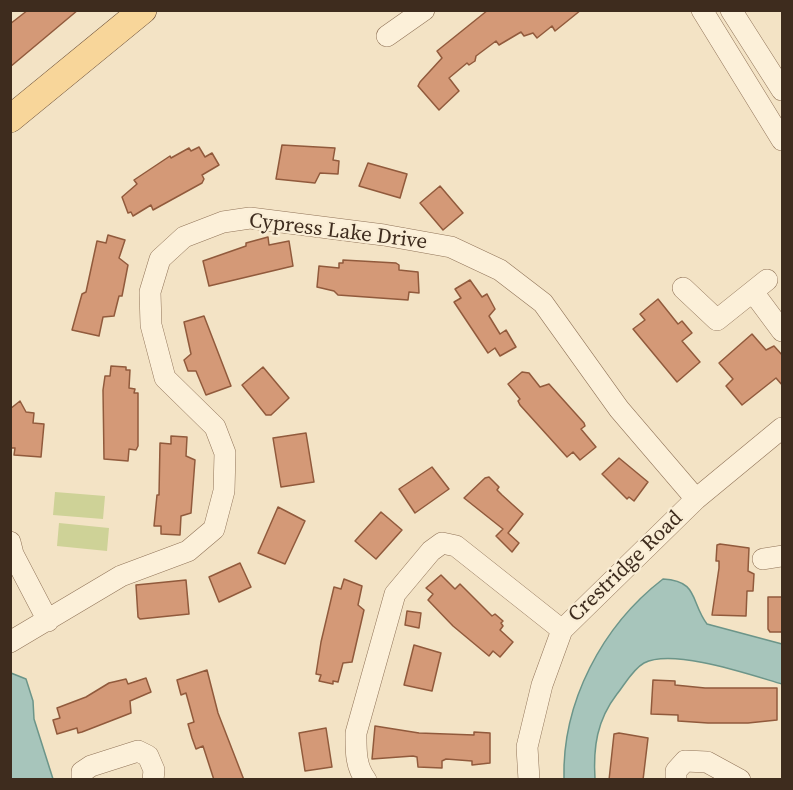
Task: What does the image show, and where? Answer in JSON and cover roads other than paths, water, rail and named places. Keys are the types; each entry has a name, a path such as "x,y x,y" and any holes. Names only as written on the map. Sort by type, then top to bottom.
{"main road":[{"path":"10,119 143,10"}],"street":[{"path":"387,36 424,10"},
{"path":"702,10 783,140"},
{"path":"731,10 783,90"},
{"name":"Cypress Lake Drive","path":"10,642 121,576 188,551 214,529 224,492 225,453 215,427 165,378 151,325 150,292 160,259 184,237 223,222 250,218 384,235 451,247 500,270 543,303 619,409 696,499"},
{"path":"683,288 717,320 760,286 783,331"},
{"name":"Crestridge Road","path":"529,780 527,747 542,685 562,630 696,499 783,428"},
{"path":"10,542 13,554 48,621"},
{"path":"366,780 361,773 356,753 356,733 395,594 431,551 441,543 456,546 562,630"},
{"path":"82,780 82,772 91,766 138,751 148,756 154,770 153,780"},
{"path":"676,780 676,771 685,761 706,762 740,780"}],"water":[{"path":"663,579 675,581 688,588 707,624 782,644 782,684 712,664 673,659 657,659 644,663 629,677 605,714 596,745 595,779 564,779 565,750 570,722 578,694 590,668 604,643 622,619"},
{"path":"11,673 26,679 33,701 34,719 53,779 11,779"}]}
